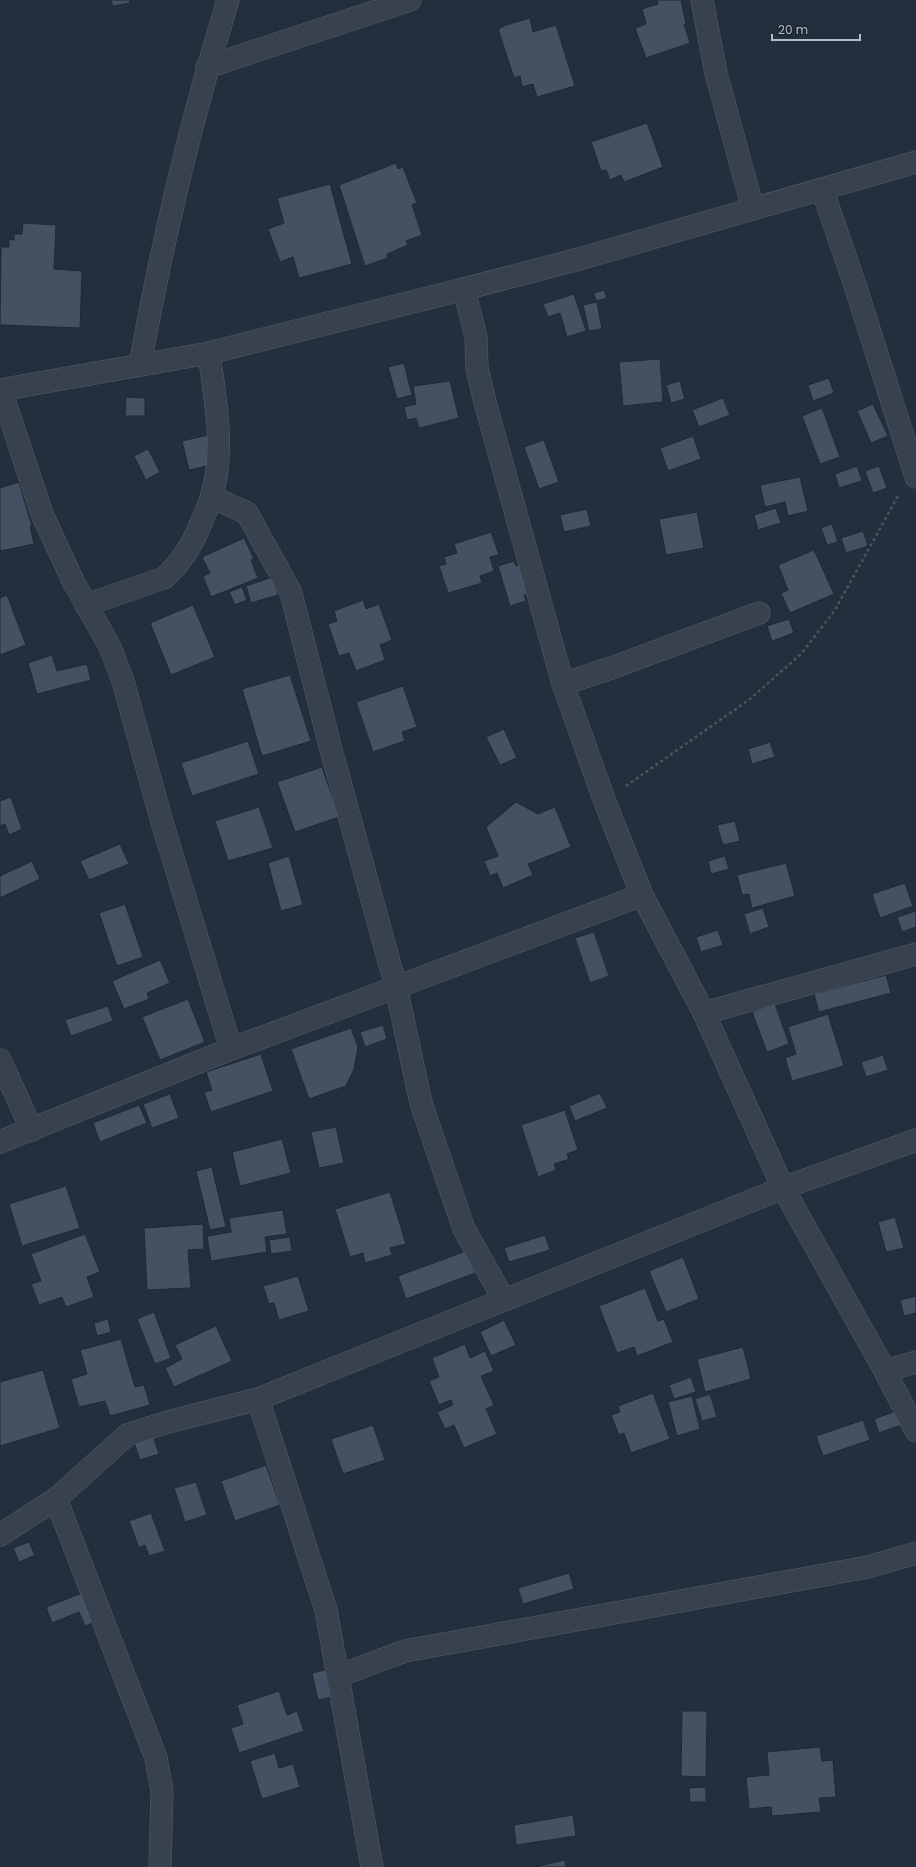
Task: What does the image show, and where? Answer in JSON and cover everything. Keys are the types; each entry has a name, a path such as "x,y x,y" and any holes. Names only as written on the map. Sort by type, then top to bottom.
{"street":[{"path":"140,365 155,280 207,67 228,0"},
{"path":"207,67 410,0"},
{"path":"702,0 716,73 753,210"},
{"path":"231,1049 162,822 123,681 110,647 66,567 42,514 0,390 209,352 464,289 753,210 916,162"},
{"path":"822,189 852,275 914,473"},
{"path":"464,289 476,337 477,368 484,402 563,684 605,802 642,895 704,1014 783,1188 885,1371 916,1431"},
{"path":"86,605 164,578 173,570 195,537 212,497 218,467 218,426 209,352"},
{"path":"212,497 247,513 291,593 329,742 396,987 421,1103 464,1229 504,1300"},
{"path":"563,684 617,666 759,613"},
{"path":"0,1142 231,1049 642,895"},
{"path":"704,1014 916,954"},
{"path":"0,1060 32,1130"},
{"path":"0,1535 56,1499 127,1435 168,1422 258,1399 783,1188 916,1140"},
{"path":"885,1371 916,1362"},
{"path":"258,1399 326,1610 372,1867"},
{"path":"56,1499 156,1758 162,1791 160,1867"},
{"path":"338,1676 405,1651 860,1569 916,1553"}],"path":[{"path":"605,802 645,772 750,699 801,654 835,610 914,473"}],"building":[{"path":"111,0 130,0 130,3 113,6"},
{"path":"657,0 681,0 686,24 684,25 690,43 646,58 635,28 646,24 642,9 658,4"},
{"path":"530,18 533,32 556,25 575,86 537,97 533,84 522,87 520,76 514,78 498,29"},
{"path":"647,123 663,167 624,182 621,175 610,180 606,170 601,171 591,142"},
{"path":"396,163 398,169 403,167 417,203 412,205 422,235 406,241 408,245 387,254 388,258 365,266 339,185"},
{"path":"330,184 352,264 299,278 293,257 280,262 268,229 284,223 277,198"},
{"path":"23,223 56,225 54,269 82,271 80,328 0,325 1,247 9,247 9,239 14,240 14,234 22,234"},
{"path":"604,290 607,298 596,301 594,293"},
{"path":"574,294 586,331 567,337 560,313 548,317 543,304"},
{"path":"597,302 602,329 589,331 583,305"},
{"path":"660,359 663,402 623,406 619,362"},
{"path":"404,363 412,395 397,399 388,367"},
{"path":"829,378 834,393 813,401 808,385"},
{"path":"450,381 459,418 419,428 416,418 407,420 404,407 416,404 413,386"},
{"path":"680,381 685,399 671,403 666,385"},
{"path":"126,397 145,398 145,416 125,416"},
{"path":"723,398 730,415 699,427 692,410"},
{"path":"873,404 888,436 871,443 857,411"},
{"path":"822,408 840,457 820,464 802,416"},
{"path":"208,435 216,464 189,470 182,441"},
{"path":"693,436 701,459 668,471 660,448"},
{"path":"544,440 559,482 539,489 524,447"},
{"path":"148,449 160,472 146,480 134,456"},
{"path":"857,466 862,481 839,488 835,474"},
{"path":"879,466 887,488 873,493 865,471"},
{"path":"800,477 808,511 788,516 785,502 765,507 760,485"},
{"path":"19,482 32,527 30,527 34,544 0,551 0,488"},
{"path":"776,508 781,523 758,530 754,515"},
{"path":"587,509 591,526 564,532 560,515"},
{"path":"697,512 704,548 666,555 659,519"},
{"path":"832,524 838,542 827,545 821,528"},
{"path":"863,531 868,546 846,553 841,538"},
{"path":"491,532 499,555 490,557 494,571 480,576 482,583 448,593 439,566 446,564 444,557 457,553 454,544"},
{"path":"244,538 254,559 251,560 258,578 211,597 203,576 210,573 202,557"},
{"path":"814,550 834,594 790,613 781,593 788,590 778,565"},
{"path":"514,561 516,566 524,564 534,592 524,595 526,601 510,606 498,566"},
{"path":"273,577 278,595 251,603 246,586"},
{"path":"242,587 247,600 235,605 229,592"},
{"path":"7,595 26,645 0,655 0,598"},
{"path":"363,600 366,609 379,604 392,640 380,645 385,660 356,671 349,653 339,656 328,624 337,621 334,611"},
{"path":"193,605 215,657 171,675 150,623"},
{"path":"789,619 794,633 772,641 767,626"},
{"path":"52,655 57,671 87,664 91,680 37,694 28,663"},
{"path":"290,675 311,741 262,756 242,689"},
{"path":"403,686 417,727 402,732 405,741 373,752 356,702"},
{"path":"504,729 517,758 500,765 486,737"},
{"path":"248,741 259,774 192,796 181,763"},
{"path":"770,742 775,757 752,764 748,749"},
{"path":"322,767 339,817 295,832 277,782"},
{"path":"11,797 22,829 9,835 5,824 0,826 0,801"},
{"path":"516,802 538,814 555,807 571,847 528,864 533,875 503,888 497,873 490,876 484,861 498,856 486,827"},
{"path":"259,807 273,848 228,861 215,821"},
{"path":"735,821 740,841 723,845 717,825"},
{"path":"120,844 129,864 89,880 80,861"},
{"path":"289,856 303,905 281,911 268,863"},
{"path":"725,856 729,869 711,874 708,861"},
{"path":"32,861 40,879 0,898 0,876"},
{"path":"786,863 795,896 752,908 749,894 742,895 737,875"},
{"path":"905,883 913,906 880,918 872,894"},
{"path":"125,904 143,957 117,966 99,913"},
{"path":"763,908 769,927 750,934 744,914"},
{"path":"916,911 916,927 902,932 897,917"},
{"path":"718,930 723,945 701,952 696,937"},
{"path":"594,932 609,976 590,983 575,938"},
{"path":"160,960 170,983 147,993 149,999 124,1009 112,981"},
{"path":"886,975 891,993 819,1012 814,994"},
{"path":"188,999 205,1042 160,1060 142,1017"},
{"path":"775,1004 789,1044 767,1052 752,1012"},
{"path":"108,1006 113,1021 71,1036 65,1020"},
{"path":"828,1014 844,1066 792,1081 785,1058 796,1054 788,1027"},
{"path":"383,1025 387,1039 365,1047 360,1032"},
{"path":"351,1028 358,1047 354,1069 346,1086 309,1099 291,1049"},
{"path":"261,1054 273,1091 211,1112 204,1092 212,1090 206,1072"},
{"path":"883,1055 888,1070 866,1077 861,1062"},
{"path":"600,1093 607,1108 575,1121 569,1106"},
{"path":"170,1094 179,1118 152,1128 143,1104"},
{"path":"139,1105 147,1123 100,1142 93,1123"},
{"path":"565,1110 578,1150 567,1154 569,1159 554,1164 556,1170 538,1177 521,1125"},
{"path":"336,1127 344,1163 319,1168 311,1132"},
{"path":"282,1139 291,1173 240,1186 232,1152"},
{"path":"212,1167 226,1227 210,1230 196,1171"},
{"path":"66,1186 80,1228 22,1246 9,1204"},
{"path":"390,1192 406,1244 390,1248 392,1255 365,1263 363,1253 350,1257 335,1209"},
{"path":"283,1210 287,1234 265,1237 267,1252 211,1261 207,1236 231,1232 229,1218"},
{"path":"895,1217 904,1248 886,1252 878,1222"},
{"path":"203,1224 204,1249 188,1250 191,1288 147,1290 144,1228"},
{"path":"85,1234 100,1272 87,1277 94,1297 66,1307 62,1297 39,1305 31,1284 41,1281 31,1254"},
{"path":"545,1235 550,1250 509,1262 504,1248"},
{"path":"290,1237 292,1251 271,1254 269,1240"},
{"path":"466,1251 475,1273 406,1299 398,1276"},
{"path":"683,1257 699,1299 666,1312 649,1271"},
{"path":"298,1276 309,1311 279,1320 274,1303 269,1304 263,1286"},
{"path":"645,1288 658,1321 664,1319 673,1342 637,1356 634,1347 617,1353 599,1306"},
{"path":"916,1296 916,1313 904,1316 900,1300"},
{"path":"154,1312 171,1358 155,1364 137,1319"},
{"path":"108,1319 111,1332 97,1336 94,1323"},
{"path":"504,1320 516,1345 491,1356 480,1332"},
{"path":"216,1326 232,1361 174,1387 165,1368 182,1359 175,1345"},
{"path":"121,1339 135,1387 144,1385 150,1405 110,1416 105,1401 79,1407 71,1379 87,1374 80,1350"},
{"path":"465,1344 470,1358 485,1351 494,1371 481,1376 494,1405 486,1409 497,1434 464,1448 454,1425 445,1429 437,1412 453,1405 451,1400 439,1405 429,1381 439,1377 432,1358"},
{"path":"743,1347 751,1379 705,1392 697,1359"},
{"path":"43,1370 60,1428 0,1446 0,1382"},
{"path":"691,1377 696,1392 674,1399 669,1385"},
{"path":"653,1393 670,1439 631,1453 624,1433 619,1435 611,1415 620,1412 618,1406"},
{"path":"710,1394 717,1417 702,1421 695,1399"},
{"path":"692,1396 700,1429 677,1436 668,1402"},
{"path":"896,1411 901,1425 879,1433 874,1419"},
{"path":"863,1420 870,1440 823,1456 816,1436"},
{"path":"373,1425 385,1460 343,1474 331,1439"},
{"path":"152,1433 159,1454 140,1460 133,1439"},
{"path":"266,1465 280,1505 235,1521 221,1481"},
{"path":"196,1482 207,1515 185,1522 174,1488"},
{"path":"151,1513 165,1551 149,1556 145,1545 139,1548 129,1521"},
{"path":"29,1542 35,1555 19,1562 13,1548"},
{"path":"569,1573 574,1589 523,1604 518,1588"},
{"path":"85,1592 97,1621 85,1626 79,1612 52,1623 46,1607"},
{"path":"329,1669 336,1696 318,1700 312,1673"},
{"path":"279,1691 287,1715 297,1711 304,1731 239,1753 231,1728 243,1724 237,1705"},
{"path":"682,1711 707,1711 706,1777 681,1776"},
{"path":"820,1747 822,1761 833,1760 836,1797 819,1798 821,1812 772,1816 771,1807 749,1809 746,1777 769,1775 767,1752"},
{"path":"275,1753 279,1768 293,1764 300,1787 262,1799 250,1761"},
{"path":"706,1787 706,1802 690,1802 689,1788"},
{"path":"573,1815 576,1836 516,1845 514,1825"},
{"path":"565,1860 566,1867 534,1867"}]}
